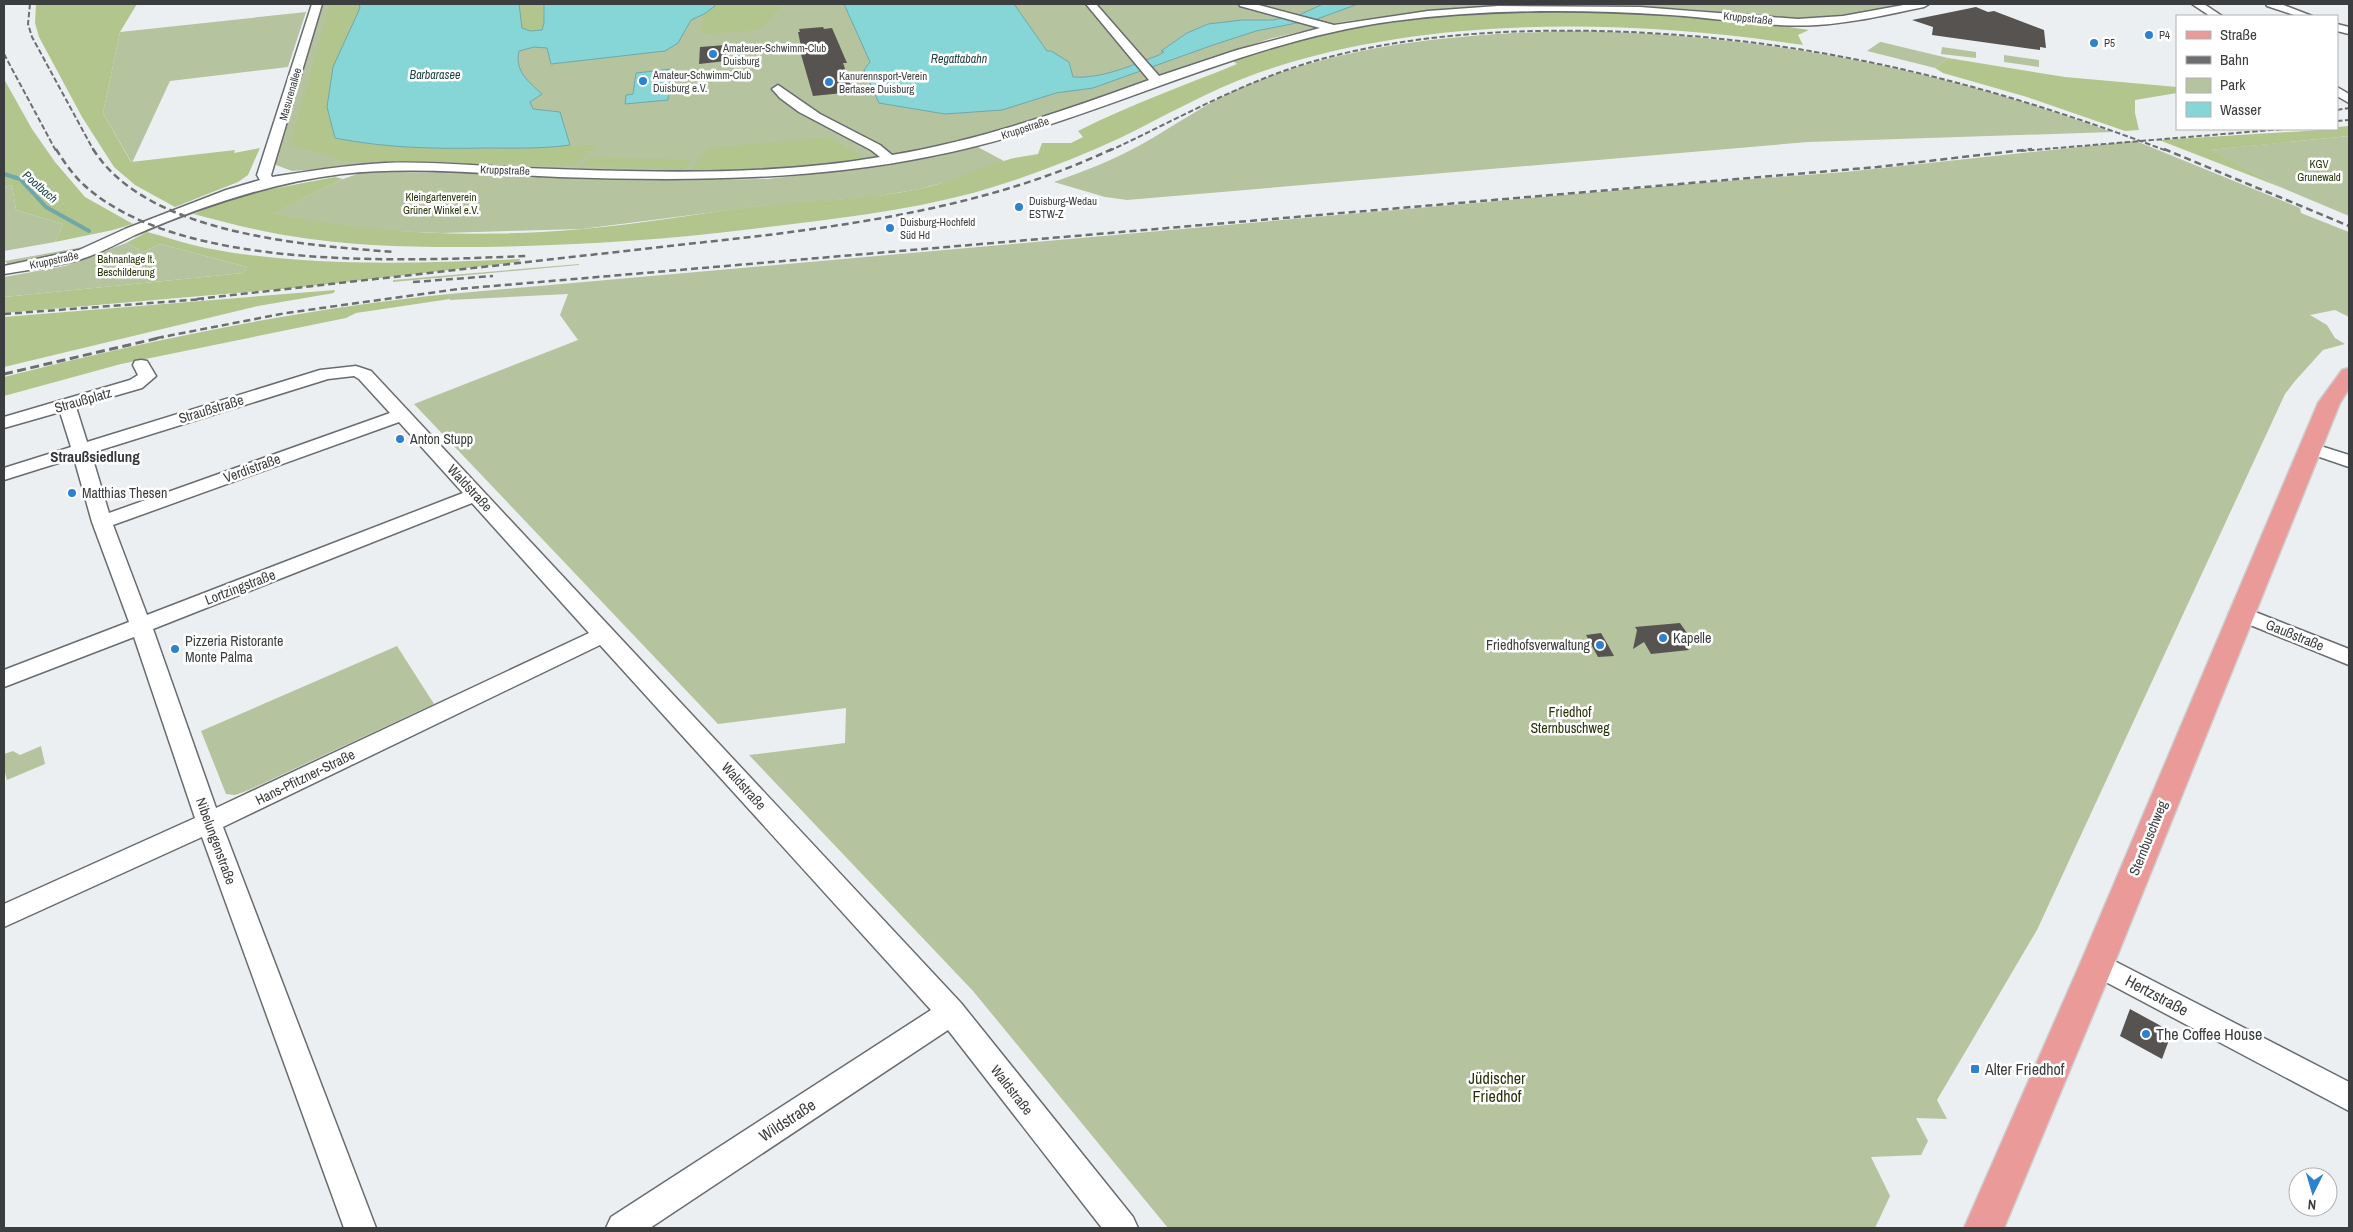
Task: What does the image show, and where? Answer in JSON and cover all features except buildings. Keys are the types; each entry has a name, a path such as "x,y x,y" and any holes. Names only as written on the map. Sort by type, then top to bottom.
{"main road":[{"name":"Sternbuschweg","path":"1984,1228 2329,403 2349,374"}],"street":[{"name":"Masurenallee","path":"268,182 264,176 266,165 282,121 316,4"},
{"path":"1091,4 1153,77"},
{"name":"Kruppstraße","path":"1244,4 1332,28"},
{"path":"1686,4 1696,6 1704,14"},
{"name":"Kruppstraße","path":"4,270 83,254 130,232 231,192 268,182 343,170 387,167 705,176 796,172 888,161 991,138 1153,77 1258,47 1332,28 1426,14 1557,7 1704,14 1810,22 1842,19 1924,4"},
{"path":"2197,4 2215,15"},
{"path":"2271,4 2304,15"},
{"path":"2284,8 2306,4"},
{"path":"778,89 783,95 821,119 882,151 888,161"},
{"path":"2338,92 2349,99"},
{"name":"Kruppstraße","path":"4,258 52,250 130,232"},
{"name":"Straußplatz","path":"4,423 136,384 147,376 141,365"},
{"name":"Waldstraße","path":"343,371 356,371 365,375 951,1012 1122,1228"},
{"name":"Straußstraße","path":"4,474 326,374 343,371"},
{"path":"68,405 80,450"},
{"name":"Verdistraße","path":"102,522 402,415"},
{"path":"2311,448 2349,461"},
{"name":"Nibelungenstraße","path":"80,450 102,522 141,626 209,823 360,1228"},
{"name":"Lortzingstraße","path":"4,679 476,495"},
{"name":"Gaußstraße","path":"2240,614 2349,657"},
{"name":"Hans-Pfitzner-Straße","path":"4,916 209,823 605,634"},
{"name":"Hertzstraße","path":"2096,964 2349,1097"},
{"name":"Wildstraße","path":"622,1228 951,1012"}],"green space":[{"path":"36,4 137,4 120,32 103,113 131,162 235,150 234,153 260,148 248,175 238,182 175,207 135,185 114,167 82,117 39,37 35,23"},
{"path":"323,4 1560,4 1443,9 1341,22 1269,39 1026,124 949,147 824,167 704,173 397,164 292,171 276,165 275,160"},
{"path":"330,4 359,4 360,8 333,67 327,107 370,145 433,149 549,148 570,145 597,145 574,166 397,161 347,162 290,146"},
{"path":"519,4 544,4 544,24 542,30 530,31 522,28"},
{"path":"714,4 783,4 759,30 701,34 704,14 715,6"},
{"path":"1565,4 1907,4 1837,17 1801,20 1687,9"},
{"path":"1589,9 1737,19 1809,30 1798,35 1803,45 1736,36 1667,30 1597,27 1527,27 1387,40 1320,54 1255,74 1203,96 1084,154 992,188 946,200 863,215 715,233 567,244 492,247 393,246 331,242 290,236 193,214 240,195 335,177 343,179 273,213 349,226 427,233 544,232 605,227 760,206 899,193 941,183 1008,160 1038,154 1042,143 1071,143 1083,137 1078,131 1136,104 1237,64 1230,59 1257,50 1340,29 1424,16"},
{"path":"306,12 288,67 170,81 132,163 103,113 120,32"},
{"path":"1570,31 1640,33 1709,39 1845,58 1913,72 1980,90 2046,109 2112,132 1808,142 1127,200 1105,197 1054,182 1133,149 1236,90 1276,74 1316,62 1400,44 1485,35"},
{"path":"1880,42 1948,58 1935,68 1867,51"},
{"path":"1942,47 1976,52 1976,58 1941,54"},
{"path":"2004,55 2039,60 2039,67 2004,62"},
{"path":"1948,58 2065,77 2176,87 2176,93 2135,100 2135,113 2139,130 2125,131 2027,97 1943,73 1935,68"},
{"path":"4,79 32,129 55,162 85,197 133,224 55,242 63,224 16,210 12,185 4,187"},
{"path":"2349,126 2349,136 2210,150 2285,189 2159,140 2338,130 2338,127"},
{"name":"KGV Grunewald","path":"2349,136 2349,216 2285,189 2209,150"},
{"path":"828,137 868,159 747,169 691,169 708,148"},
{"name":"Friedhof Sternbuschweg","path":"2136,141 2300,208 2301,213 2349,232 2349,317 2335,310 2310,315 2327,325 2335,338 2345,344 2323,350 2285,394 2037,930 1937,1100 1947,1119 1916,1118 1928,1141 1921,1155 1871,1157 1890,1196 1875,1228 1168,1228 973,991 749,755 845,743 846,708 718,724 414,404 578,340 560,315 568,294 450,300 449,294 1688,184 1845,172"},
{"name":"Kleingartenverein Grüner Winkel e.V.","path":"976,146 1004,161 960,178 920,189 872,197 762,206 582,229 442,233 389,231 323,224 272,213 343,179 366,171 702,180 767,179 889,165 939,156"},
{"path":"591,157 691,160 684,169 581,166"},
{"path":"12,185 16,210 63,224 55,242 4,251 4,187"},
{"path":"147,232 206,248 283,259 402,263 520,259 519,262 293,288 4,313 4,297 243,273 247,267 160,244 143,252 126,243"},
{"name":"Bahnanlage lt. Beschilderung","path":"126,243 143,252 160,244 247,267 243,273 4,297 4,277 65,266"},
{"path":"83,247 80,251 6,267 7,263 5,261"},
{"path":"579,265 393,282 393,280"},
{"path":"335,290 334,293 258,306 4,367 4,317"},
{"path":"449,294 450,299 356,313 346,318 121,364 4,396 4,377 169,338 337,308"},
{"path":"397,646 434,704 249,790 235,795 226,794 201,731"},
{"path":"41,746 45,764 7,780 4,769 4,754 13,751 20,755"}],"water":[{"name":"Barbarasee","path":"359,4 519,4 522,28 530,31 542,30 544,4 714,4 715,6 691,20 678,43 665,51 551,64 547,48 534,47 519,51 519,64 524,76 542,94 530,102 533,109 560,112 570,145 528,148 447,148 391,146 335,138 327,107 333,67 360,8"},
{"name":"Regattabahn","path":"844,4 1014,4 1047,51 1051,51 1069,62 1073,77 1084,77 1106,74 1159,55 1164,52 1161,51 1187,33 1208,24 1242,20 1273,20 1299,15 1323,4 1358,4 1317,19 1256,31 1093,88 1056,93 1002,110 945,114 879,103 864,70 870,62"},
{"path":"671,69 668,100 625,104 626,95 633,94 636,73"}],"waterway":[{"name":"Pootbach","path":"4,174 20,179 46,207 89,231"}],"railway":[{"path":"30,4 28,24 32,37 94,151"},
{"path":"1109,151 1234,91 1311,62 1382,45 1454,36 1527,31 1600,31 1674,35 1747,42 1818,52 1889,66 1958,83 2028,103 2139,141"},
{"path":"4,54 56,151"},
{"path":"2338,110 2349,108"},
{"path":"2338,121 2349,120"},
{"path":"2139,141 2272,130"},
{"path":"2021,151 2139,141"},
{"path":"2139,141 2167,151"},
{"path":"56,149 84,185 125,213 176,234 233,247 295,255 358,259 526,256"},
{"path":"93,149 117,178 150,200 188,217 229,230 273,239 394,252"},
{"path":"197,299 768,235 900,215 944,206 1029,182 1071,167 1112,149"},
{"path":"157,338 286,313 458,289 1877,167 2032,149"},
{"path":"2164,149 2349,226"},
{"path":"413,282 493,276"},
{"path":"4,314 204,299"},
{"path":"4,374 163,337"}],"place":[{"name":"P4","path":"2149,35"},
{"name":"P5","path":"2094,43"},
{"name":"Amateuer-Schwimm-Club Duisburg","path":"713,54"},
{"name":"Amateur-Schwimm-Club Duisburg e.V.","path":"643,81"},
{"name":"Kanurennsport-Verein Bertasee Duisburg","path":"829,82"},
{"name":"Duisburg-Wedau ESTW-Z","path":"1019,207"},
{"name":"Duisburg-Hochfeld Süd Hd","path":"890,228"},
{"name":"Anton Stupp","path":"400,439"},
{"name":"Matthias Thesen","path":"72,493"},
{"name":"Kapelle","path":"1663,638"},
{"name":"Friedhofsverwaltung","path":"1600,645"},
{"name":"Pizzeria Ristorante Monte Palma","path":"175,649"},
{"name":"The Coffee House","path":"2146,1034"},
{"name":"Alter Friedhof","path":"1975,1069"}],"district":[{"name":"Straußsiedlung","path":"95,457"}],"park label":[{"name":"Jüdischer Friedhof","path":"1497,1087"}]}
